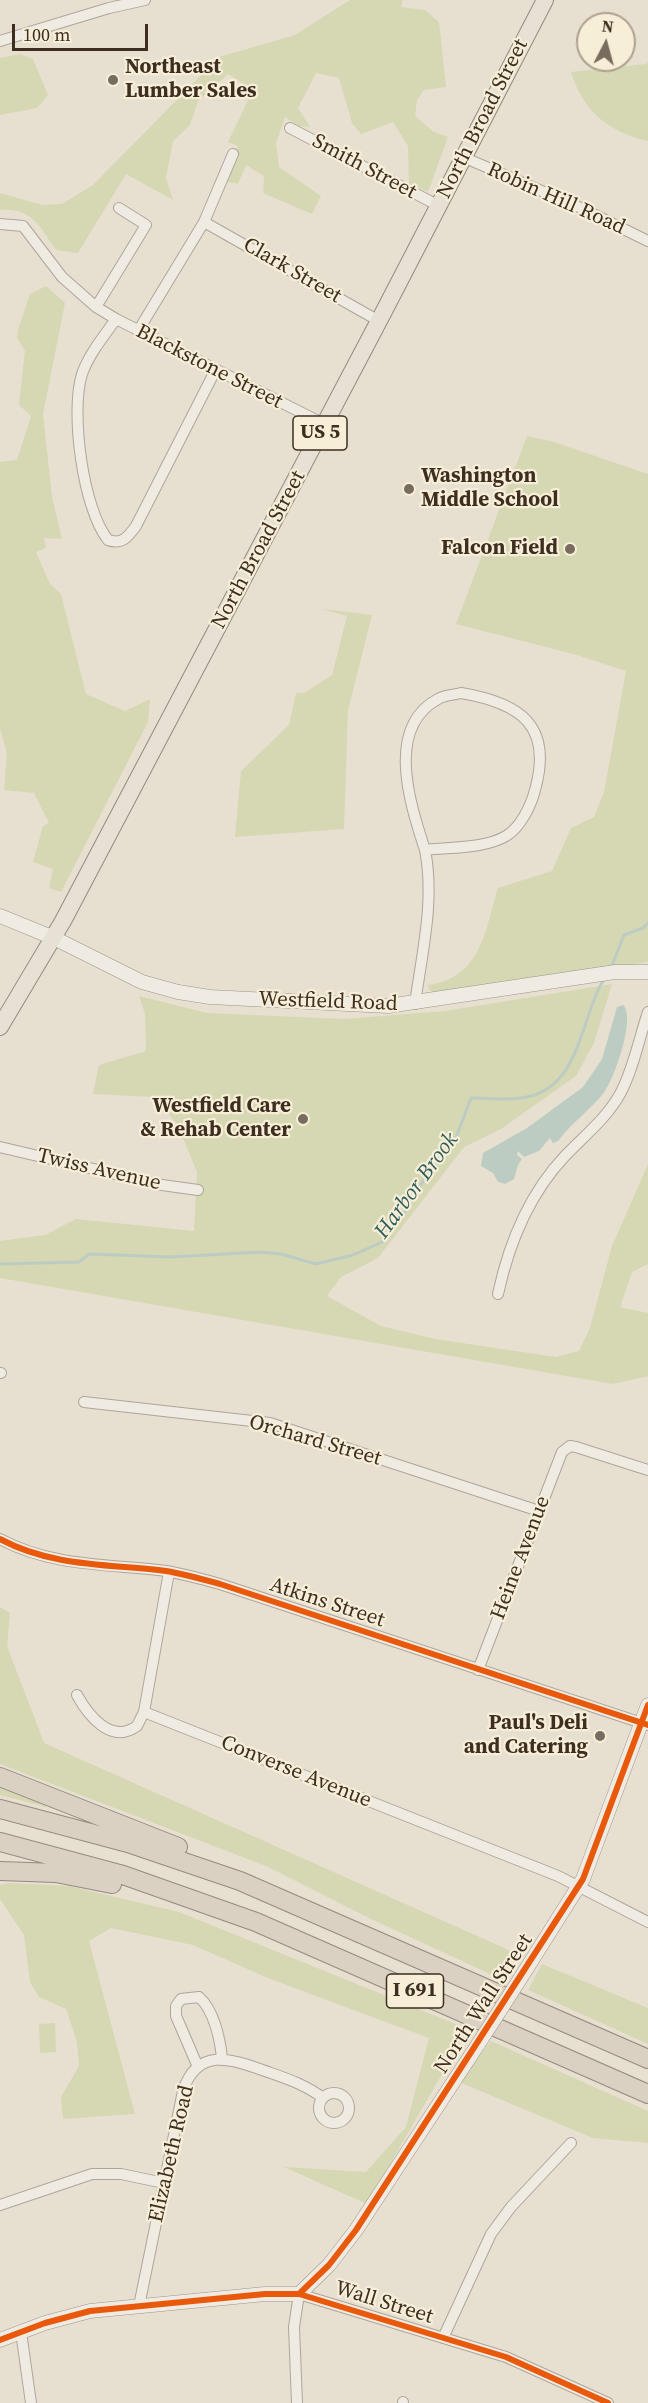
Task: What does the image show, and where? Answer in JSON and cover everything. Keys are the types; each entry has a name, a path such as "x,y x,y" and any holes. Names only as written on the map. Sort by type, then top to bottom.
{"highway":[{"path":"0,1778 191,1851 225,1875"},
{"name":"I 691","path":"0,1809 110,1837 225,1875 312,1910 648,2059"},
{"name":"I 691","path":"0,1842 91,1866 179,1893 286,1934 648,2094"},
{"path":"0,1871 56,1873 148,1893 179,1893"}],"main road":[{"name":"North Broad Street","path":"54,938 380,321 545,0"},
{"name":"US 5","path":"0,1027 54,938"}],"street":[{"path":"0,41 109,8 145,0"},
{"name":"Smith Street","path":"290,128 439,206"},
{"path":"138,331 204,222 233,154"},
{"name":"Robin Hill Road","path":"463,157 590,212 648,241"},
{"path":"96,307 146,225 119,208"},
{"name":"Clark Street","path":"204,222 380,321"},
{"name":"Blackstone Street","path":"0,224 23,226 62,277 96,307 215,371 324,424"},
{"path":"116,319 83,371 78,399 82,466 93,507 108,540 121,541 128,538 136,526 215,371"},
{"path":"415,1004 429,903 430,878 425,850 409,800 406,770 408,739 421,712 439,698 461,693 483,697 510,708 527,721 538,737 541,758 532,801 521,820 507,836 490,843 425,850"},
{"name":"Westfield Road","path":"0,916 54,938 142,982 170,991 210,997 369,1006 415,1004 595,975 648,972"},
{"path":"498,1294 510,1250 532,1200 552,1171 605,1115 620,1094 648,1012"},
{"name":"Twiss Avenue","path":"0,1147 162,1185 198,1190"},
{"name":"Orchard Street","path":"84,1402 270,1424 539,1511"},
{"name":"Heine Avenue","path":"478,1670 565,1448 576,1447 648,1470"},
{"name":"Atkins Street","path":"0,1539 18,1549 54,1560 169,1572 220,1584 644,1724"},
{"path":"77,1695 89,1716 107,1729 130,1731 137,1726 144,1712 169,1572"},
{"name":"North Wall Street","path":"299,2295 349,2240 479,2043 579,1885 587,1871 644,1724 648,1705"},
{"name":"Converse Avenue","path":"144,1712 579,1885 648,1922"},
{"path":"198,2067 176,2016 176,2006 181,1999 199,1997 205,2002 220,2042 222,2058 233,2059 303,2085 323,2098"},
{"name":"Elizabeth Road","path":"139,2306 183,2091 190,2075 198,2067 222,2058"},
{"path":"443,2338 491,2234 511,2207 571,2143"},
{"path":"0,2205 92,2174 121,2174 164,2183"},
{"name":"Wall Street","path":"0,2340 67,2316 139,2306 265,2294 299,2295 506,2356 608,2403"},
{"path":"297,2403 294,2326 299,2295"},
{"path":"21,2332 31,2403"}],"green space":[{"path":"350,0 403,0 401,7 425,10 439,22 446,87 424,90 417,100 415,116 434,132 448,137 428,192 409,183 408,146 393,122 361,134 352,123 339,78 316,73 298,108 310,127 299,126 285,117 276,143 279,167 321,196 312,214 263,193 264,176 246,165 238,184 228,182 238,146 228,142 253,90 228,74 198,101 190,125 173,141 166,178 173,200 126,174 78,253 56,250 40,226 28,215 11,210 0,210 0,193 42,205 62,204 93,185 219,57 295,35"},
{"path":"20,54 33,59 48,95 37,108 0,115 0,58"},
{"path":"648,62 648,141 621,132 599,118 582,98 571,72 636,72 636,65"},
{"path":"46,286 65,303 43,414 52,497 62,539 44,538 46,548 36,552 50,584 61,594 86,694 125,711 150,699 148,722 61,892 49,888 53,869 33,862 43,826 49,823 34,793 4,790 7,753 0,729 0,462 17,460 31,416 19,405 25,351 17,338 30,294"},
{"path":"527,436 554,442 648,474 648,962 485,985 440,994 429,990 428,985 446,981 470,963 484,936 498,888 552,871 571,828 594,817 604,792 626,671 577,655 456,624"},
{"path":"322,609 372,615 348,710 344,829 235,837 241,771 289,725 296,693 304,693 332,675 347,616"},
{"path":"612,984 594,1043 576,1076 501,1129 464,1147 378,1258 341,1277 327,1296 381,1326 435,1339 556,1357 579,1351 590,1328 612,1246 648,1164 648,1264 632,1272 620,1307 648,1313 648,1376 613,1384 0,1278 0,1241 45,1235 76,1219 194,1231 197,1172 177,1124 153,1097 93,1094 99,1065 146,1051 145,1014 139,996 207,1013 345,1019 445,1011"},
{"path":"0,1607 10,1613 7,1646 44,1743 520,1955 503,1980 371,1919 266,1866 0,1764"},
{"path":"0,1783 48,1801 46,1807 0,1795"},
{"path":"10,1883 69,1886 179,1912 468,2029 367,2204 284,2167 366,2172 406,2127 429,2038 270,1979 193,1945 111,1928 89,1941 135,2114 63,2119 61,2097 79,2066 77,2042 66,2009 39,1997 30,1982 24,1935 0,1899 0,1885"},
{"path":"542,1964 648,2008 648,2044 528,1990"},
{"path":"55,2023 56,2052 40,2053 39,2024"},
{"path":"491,2041 648,2111 648,2143 593,2138 459,2082"}],"shaded area":[{"path":"623,1005 626,1012 626,1034 619,1061 605,1091 558,1141 553,1143 550,1138 539,1151 524,1157 518,1151 517,1155 522,1159 514,1179 505,1184 498,1182 493,1173 481,1166 483,1153 527,1128 583,1087 602,1059 617,1007"}],"waterway":[{"name":"Harbor Brook","path":"611,968 624,935 643,928 648,923"},
{"name":"Harbor Brook","path":"0,1264 79,1262 89,1254 171,1257 260,1252 281,1254 316,1264 353,1255 382,1242 400,1220 422,1183 455,1140 471,1098 527,1097 545,1090 558,1079 569,1065 577,1049 604,979"}],"cycle path":[{"path":"0,1539 20,1548 60,1560 166,1571 220,1584 648,1725"},
{"path":"299,2294 329,2265 356,2230 583,1879 648,1705"},
{"path":"0,2340 45,2323 90,2311 265,2294 299,2294 506,2357 608,2403"}],"place":[{"name":"Northeast Lumber Sales","path":"113,80"},
{"name":"Washington Middle School","path":"409,489"},
{"name":"Falcon Field","path":"570,549"},
{"name":"Westfield Care & Rehab Center","path":"303,1119"},
{"name":"Paul's Deli and Catering","path":"600,1736"}]}
